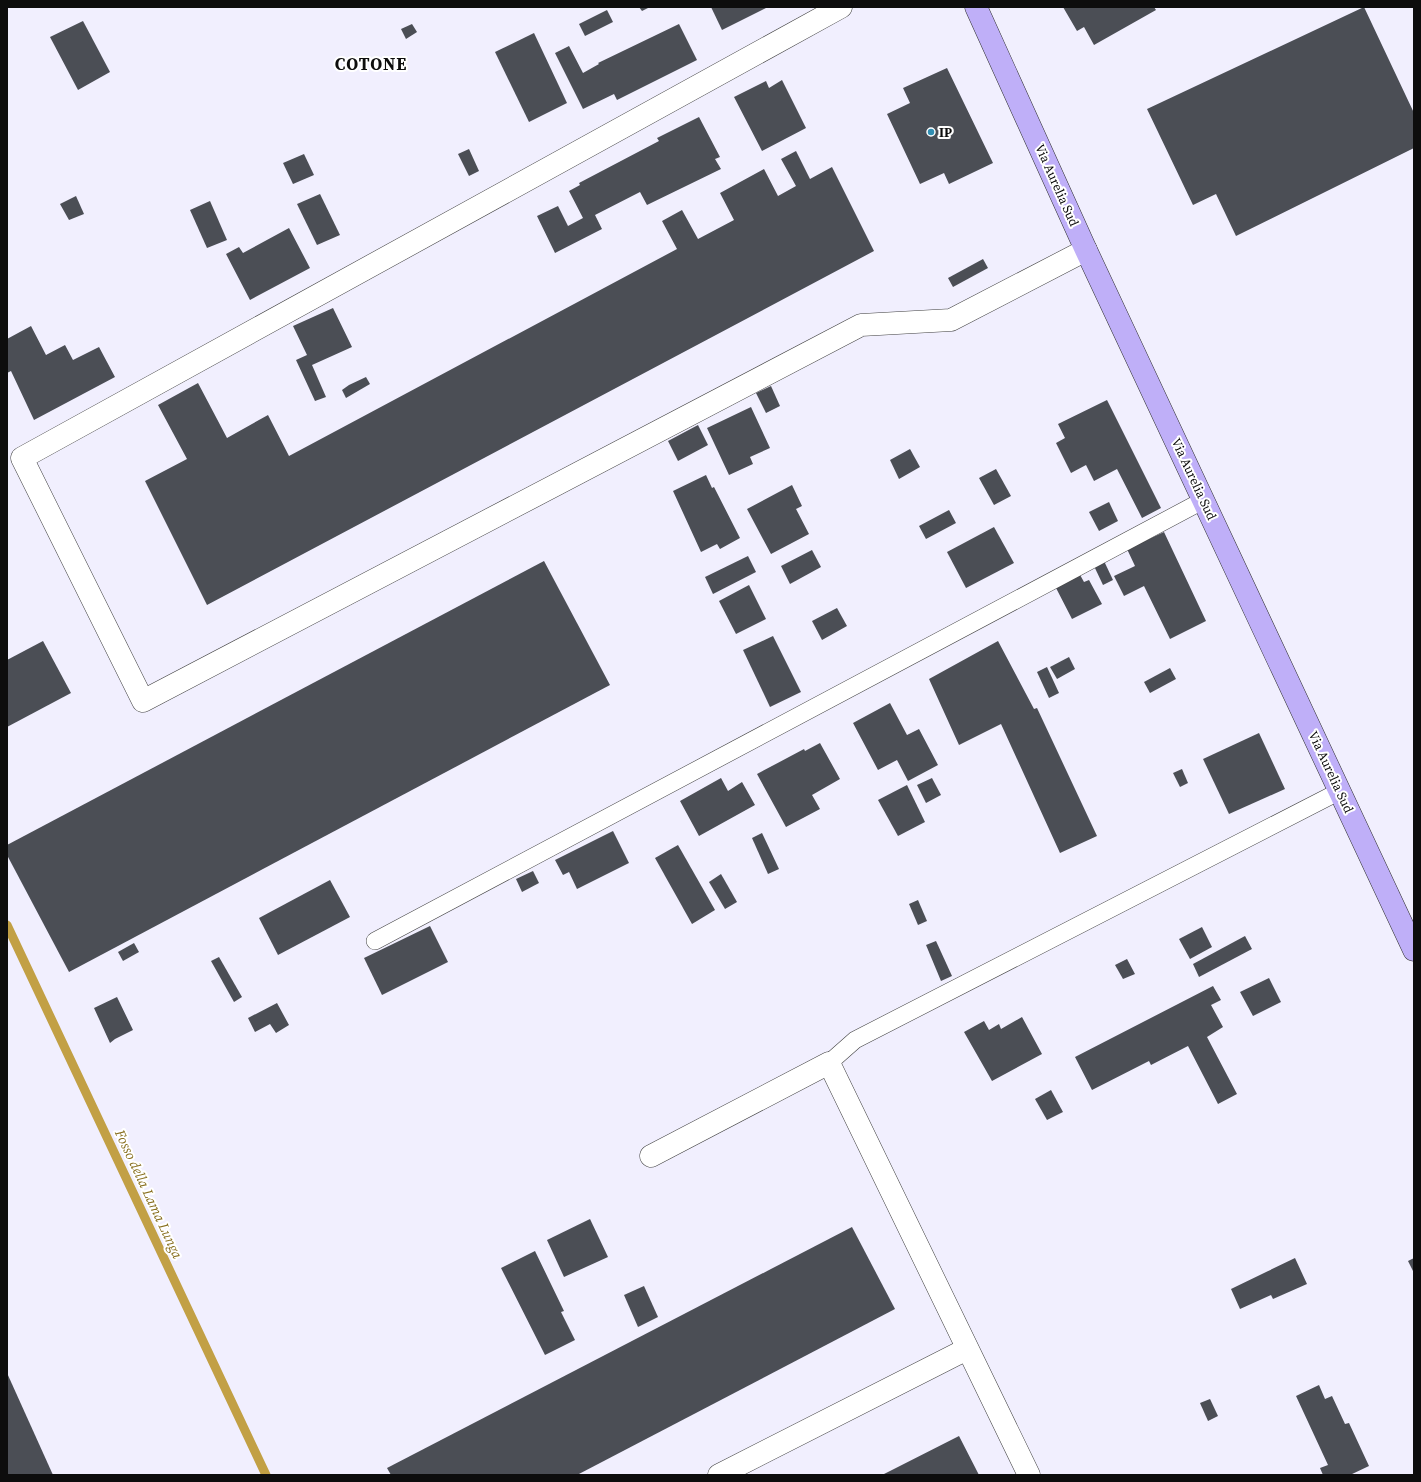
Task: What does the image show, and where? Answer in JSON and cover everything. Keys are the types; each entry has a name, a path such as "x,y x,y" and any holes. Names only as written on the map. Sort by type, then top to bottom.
{"main road":[{"name":"Via Aurelia Sud","path":"976,7 1086,250 1414,950"}],"street":[{"path":"841,7 22,458 143,701 861,325 951,320 1086,250"},
{"path":"651,1156 830,1063 1029,1475"},
{"path":"719,1475 968,1349"}],"lane":[{"path":"375,941 1204,500"},
{"path":"830,1063 855,1040 1340,791"}],"building":[{"path":"639,7 650,7 642,11"},
{"path":"711,7 768,7 722,30"},
{"path":"1063,7 1154,7 1156,10 1094,45 1084,27 1077,31"},
{"path":"1364,7 1414,113 1414,148 1236,236 1216,194 1193,205 1147,109"},
{"path":"607,10 613,22 585,36 579,24"},
{"path":"83,21 110,72 78,90 50,37"},
{"path":"412,24 417,32 406,39 401,29"},
{"path":"679,24 697,60 617,100 614,94 583,109 555,53 569,46 583,73 599,64 598,63"},
{"path":"534,33 567,103 529,122 495,52"},
{"path":"947,68 993,163 949,184 944,173 920,184 887,114 910,103 903,88"},
{"path":"782,80 806,128 762,151 734,97 766,81 769,88"},
{"path":"699,117 720,157 715,159 721,169 647,205 640,192 595,215 602,229 555,253 537,216 558,206 568,226 583,218 569,191 580,185 579,183 659,141 657,138"},
{"path":"469,149 479,171 469,176 458,154"},
{"path":"796,151 810,179 832,167 874,251 207,605 145,481 187,459 158,405 198,383 227,438 268,415 289,456 677,249 662,221 682,210 698,239 734,220 720,193 764,169 778,196 796,186 781,159"},
{"path":"304,154 314,175 293,184 283,163"},
{"path":"320,194 340,235 317,245 297,204"},
{"path":"76,196 84,214 69,220 60,204"},
{"path":"210,201 227,240 207,248 190,210"},
{"path":"289,228 310,268 250,300 226,254 239,247 243,253"},
{"path":"983,259 988,268 953,287 948,278"},
{"path":"333,308 352,347 312,365 326,397 315,401 296,360 307,355 293,326"},
{"path":"31,326 46,355 65,345 73,360 99,347 115,377 34,420 11,371 7,373 7,339"},
{"path":"366,377 370,384 346,398 342,390"},
{"path":"771,386 780,406 766,413 756,393"},
{"path":"1107,400 1161,508 1142,518 1117,469 1094,481 1086,465 1071,473 1056,443 1065,438 1058,424"},
{"path":"751,407 770,448 750,457 753,464 729,475 707,428"},
{"path":"698,425 708,445 678,461 668,441"},
{"path":"910,449 920,467 899,479 890,460"},
{"path":"996,469 1011,496 994,505 979,478"},
{"path":"706,475 712,488 714,487 740,538 720,549 717,544 701,552 673,491"},
{"path":"792,485 802,506 796,509 809,534 771,554 747,509"},
{"path":"1109,502 1118,521 1099,531 1089,512"},
{"path":"949,510 956,523 926,539 919,526"},
{"path":"994,527 1014,563 966,588 947,552"},
{"path":"1164,532 1206,621 1170,639 1144,586 1124,596 1114,576 1135,566 1127,549"},
{"path":"812,550 821,567 790,584 781,566"},
{"path":"748,556 756,572 713,594 705,577"},
{"path":"544,561 610,685 69,972 7,855 7,845"},
{"path":"1104,561 1113,580 1103,585 1094,566"},
{"path":"1079,573 1084,582 1089,580 1102,604 1072,619 1055,586"},
{"path":"749,585 766,619 736,634 719,601"},
{"path":"837,608 847,626 822,640 812,621"},
{"path":"773,636 801,692 770,707 743,650"},
{"path":"43,641 71,693 7,727 7,660"},
{"path":"998,641 1034,709 1037,708 1097,836 1060,853 1001,724 959,745 929,679"},
{"path":"1069,657 1075,669 1057,679 1050,667"},
{"path":"1047,667 1059,693 1049,698 1037,672"},
{"path":"1170,668 1176,679 1150,693 1144,682"},
{"path":"890,703 907,735 919,729 938,765 908,781 897,760 878,770 853,723"},
{"path":"1259,733 1285,789 1229,814 1203,759"},
{"path":"820,743 840,779 812,795 820,809 786,827 757,774 804,749 805,751"},
{"path":"1182,769 1188,783 1180,787 1173,773"},
{"path":"721,778 728,791 742,782 755,805 699,836 680,801"},
{"path":"932,778 941,795 926,803 917,785"},
{"path":"907,785 925,822 898,836 878,800"},
{"path":"613,831 629,863 577,889 569,872 563,875 555,860"},
{"path":"762,833 779,869 768,874 752,838"},
{"path":"678,845 715,910 692,924 655,858"},
{"path":"533,871 539,883 522,892 516,879"},
{"path":"721,874 737,902 725,909 709,882"},
{"path":"330,880 350,917 278,955 259,918"},
{"path":"918,900 927,921 918,925 909,904"},
{"path":"430,926 448,962 382,995 364,958"},
{"path":"1202,927 1212,947 1190,959 1179,939"},
{"path":"1245,936 1252,949 1199,977 1193,964"},
{"path":"936,941 952,976 941,981 926,945"},
{"path":"134,943 139,952 123,961 118,952"},
{"path":"219,957 242,997 234,1002 211,961"},
{"path":"1127,959 1135,974 1123,979 1115,965"},
{"path":"1269,978 1281,1002 1253,1016 1240,992"},
{"path":"1213,986 1221,1000 1211,1005 1223,1027 1207,1037 1237,1094 1218,1104 1188,1046 1151,1065 1149,1061 1092,1090 1075,1057"},
{"path":"117,997 133,1030 110,1043 94,1008"},
{"path":"277,1003 289,1025 276,1033 270,1024 255,1032 248,1018"},
{"path":"1022,1017 1042,1054 992,1081 964,1032 984,1021 989,1030 999,1024 1001,1029"},
{"path":"1051,1090 1063,1112 1047,1120 1035,1099"},
{"path":"590,1219 608,1257 564,1277 547,1240"},
{"path":"852,1227 895,1309 577,1475 391,1475 387,1468"},
{"path":"535,1251 564,1311 561,1312 575,1340 545,1355 501,1268"},
{"path":"1295,1258 1307,1284 1273,1299 1271,1295 1240,1309 1231,1289"},
{"path":"1414,1258 1414,1271 1413,1271 1408,1261"},
{"path":"644,1286 658,1317 638,1327 624,1295"},
{"path":"7,1373 53,1475 7,1475"},
{"path":"1319,1385 1325,1399 1332,1396 1345,1424 1349,1423 1369,1466 1350,1475 1323,1475 1320,1468 1328,1465 1296,1396"},
{"path":"1210,1399 1218,1416 1208,1421 1200,1403"},
{"path":"959,1436 979,1475 882,1475 890,1471"}],"waterway":[{"name":"Fosso della Lama Lunga","path":"7,925 266,1475"}],"place":[{"name":"IP","path":"931,132"}],"district":[{"name":"COTONE","path":"371,64"}]}
